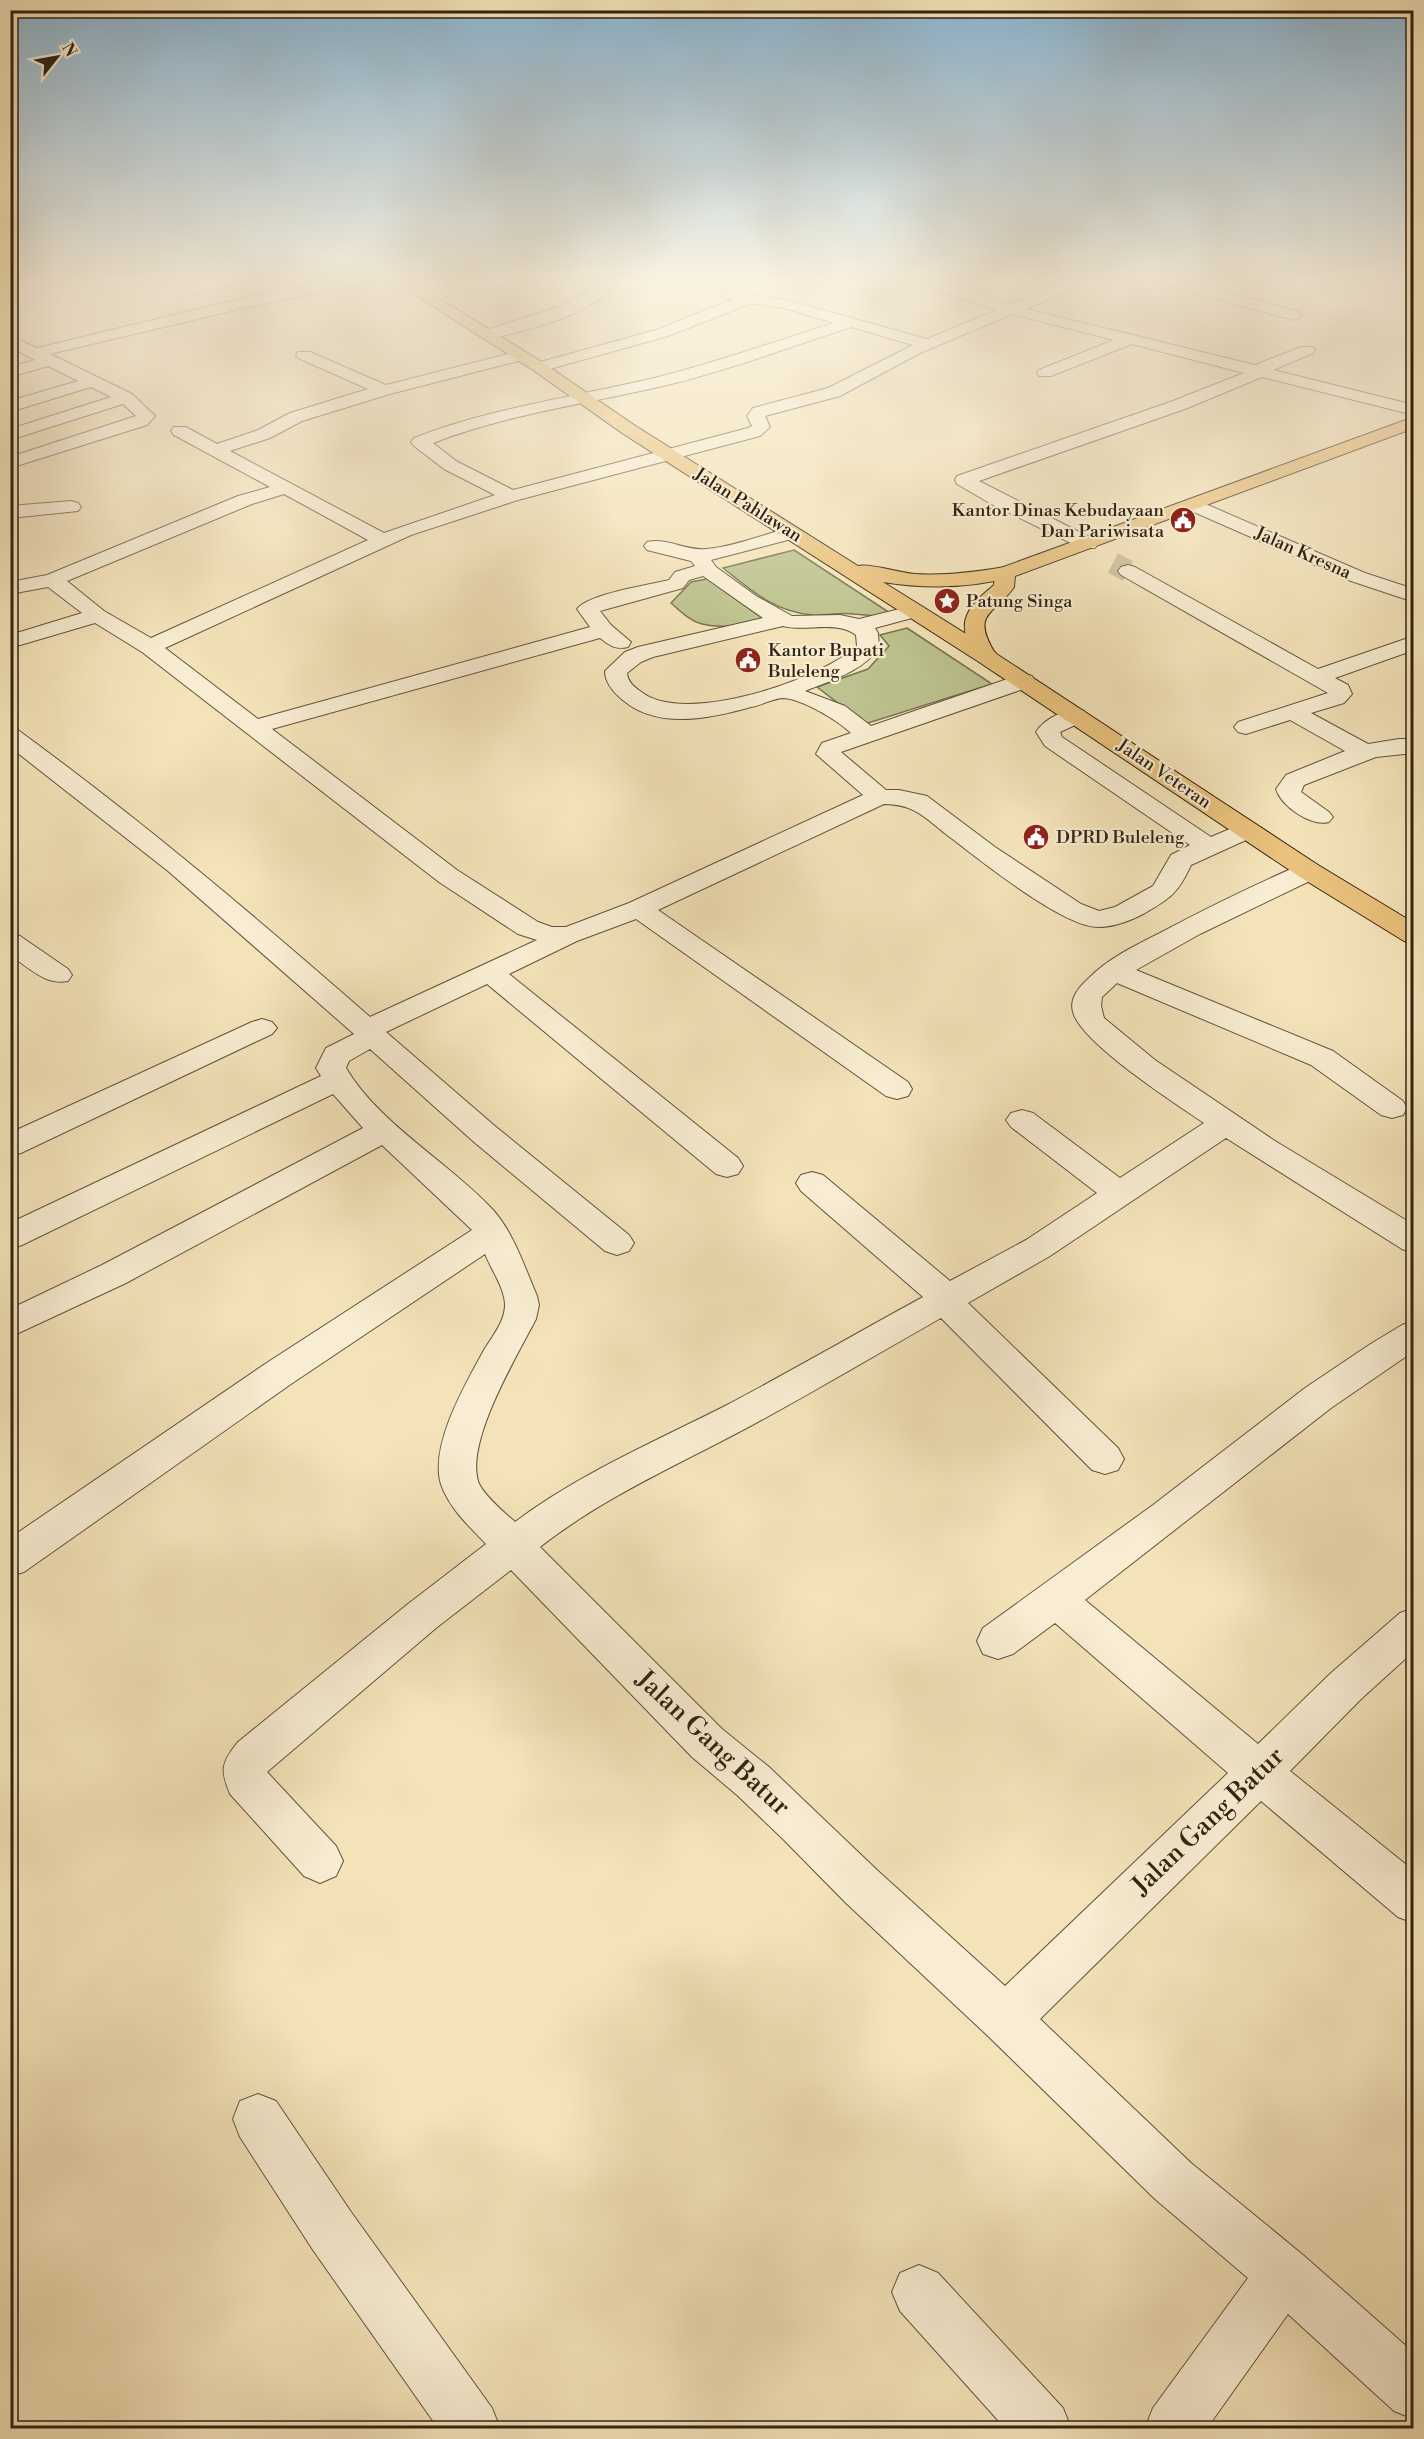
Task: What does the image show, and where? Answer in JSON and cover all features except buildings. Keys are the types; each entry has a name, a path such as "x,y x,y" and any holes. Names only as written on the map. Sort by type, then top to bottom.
{"main road":[{"name":"Jalan Pahlawan","path":"579,394 628,429 916,611"},
{"path":"834,560 867,572 906,579 980,578 1005,573 1194,505 1413,422"},
{"path":"987,657 974,634 974,624 981,609 1004,587 1005,573"},
{"name":"Jalan Veteran","path":"916,611 1309,871 1413,935"}],"street":[{"path":"10,407 53,394"},
{"path":"10,463 124,428 145,418 143,412 118,394"},
{"path":"215,450 264,434 296,417 372,394"},
{"path":"511,496 450,465 420,442 448,431 600,394"},
{"path":"150,647 312,575 381,540 511,496 754,432 761,427 756,414 828,394"},
{"path":"1104,559 964,480 1179,405 1205,394"},
{"path":"1351,394 1413,410"},
{"path":"10,435 126,398"},
{"path":"180,431 381,540"},
{"path":"10,588 52,580 245,500 286,488"},
{"name":"Jalan Kresna","path":"1194,505 1358,577 1406,587"},
{"path":"10,512 71,507"},
{"path":"640,654 603,630 588,609 605,602 676,584 682,576 702,562 722,552 792,533"},
{"path":"654,546 702,562 782,620 797,623 843,622 859,626 867,633 869,643 859,657 804,683 719,709 695,712 644,706 632,698 617,681 616,671 623,663 640,654 782,620"},
{"path":"1128,571 1340,690 1341,694 1336,698 1246,727"},
{"path":"52,580 98,615 150,647 448,876 528,928 550,935 568,935"},
{"path":"859,626 916,611"},
{"path":"10,642 98,615"},
{"path":"254,727 603,630"},
{"path":"1316,677 1413,642"},
{"path":"880,797 828,754 830,748 1024,681"},
{"path":"781,691 819,701 837,710 866,734"},
{"path":"1290,711 1366,753"},
{"path":"1076,716 1051,727 1048,732 1053,741 1209,846"},
{"path":"10,735 156,848 371,1032 491,1139 617,1243"},
{"path":"1320,817 1293,799 1288,789 1295,780 1366,753 1400,745 1413,746"},
{"path":"10,1237 338,1080 331,1068 337,1055 371,1032 489,972 568,935 639,909 880,797 899,796 918,801 986,852 1071,910 1097,919 1123,914 1162,892 1168,886 1180,861 1248,830"},
{"path":"1309,871 1126,963 1089,992 1086,1002 1087,1012 1093,1023 1158,1076 1225,1124 1413,1241"},
{"path":"639,909 897,1089"},
{"path":"10,942 58,975"},
{"path":"489,972 726,1166"},
{"path":"1116,972 1322,1058 1392,1108"},
{"path":"10,1146 262,1028"},
{"name":"Jalan Gang Batur","path":"338,1080 364,1111 469,1206 492,1233 522,1305 519,1319 467,1423 459,1447 457,1469 459,1482 483,1515 707,1743 769,1796 1173,2181 1284,2274 1413,2391"},
{"path":"1022,1120 1119,1194"},
{"path":"320,1862 246,1780 244,1768 253,1756 513,1543 549,1518 610,1482 673,1447 739,1415 1038,1248 1225,1124"},
{"path":"10,1324 114,1274 384,1130"},
{"path":"812,1183 945,1299 1105,1459"},
{"path":"10,1560 278,1374 492,1233"},
{"path":"998,1641 1167,1516 1295,1415 1373,1358 1413,1334"},
{"path":"1056,1599 1413,1901"},
{"name":"Jalan Gang Batur","path":"1005,2019 1346,1686 1413,1625"},
{"path":"258,2119 332,2231 472,2428"},
{"path":"1173,2428 1284,2274"},
{"path":"919,2292 1043,2428"}],"green space":[{"path":"794,550 890,613 875,616 798,613 764,599 723,568"},
{"path":"707,579 762,618 741,625 702,624 693,621 671,603 691,582"},
{"path":"907,628 992,684 865,724 817,687 868,669 889,646 880,635"}],"tunnel":[{"path":"1113,563 1128,571"}],"place":[{"name":"Kantor Dinas Kebudayaan Dan Pariwisata","path":"1183,520"},
{"name":"Patung Singa","path":"947,601"},
{"name":"Kantor Bupati Buleleng","path":"748,660"},
{"name":"DPRD Buleleng","path":"1036,837"}]}
